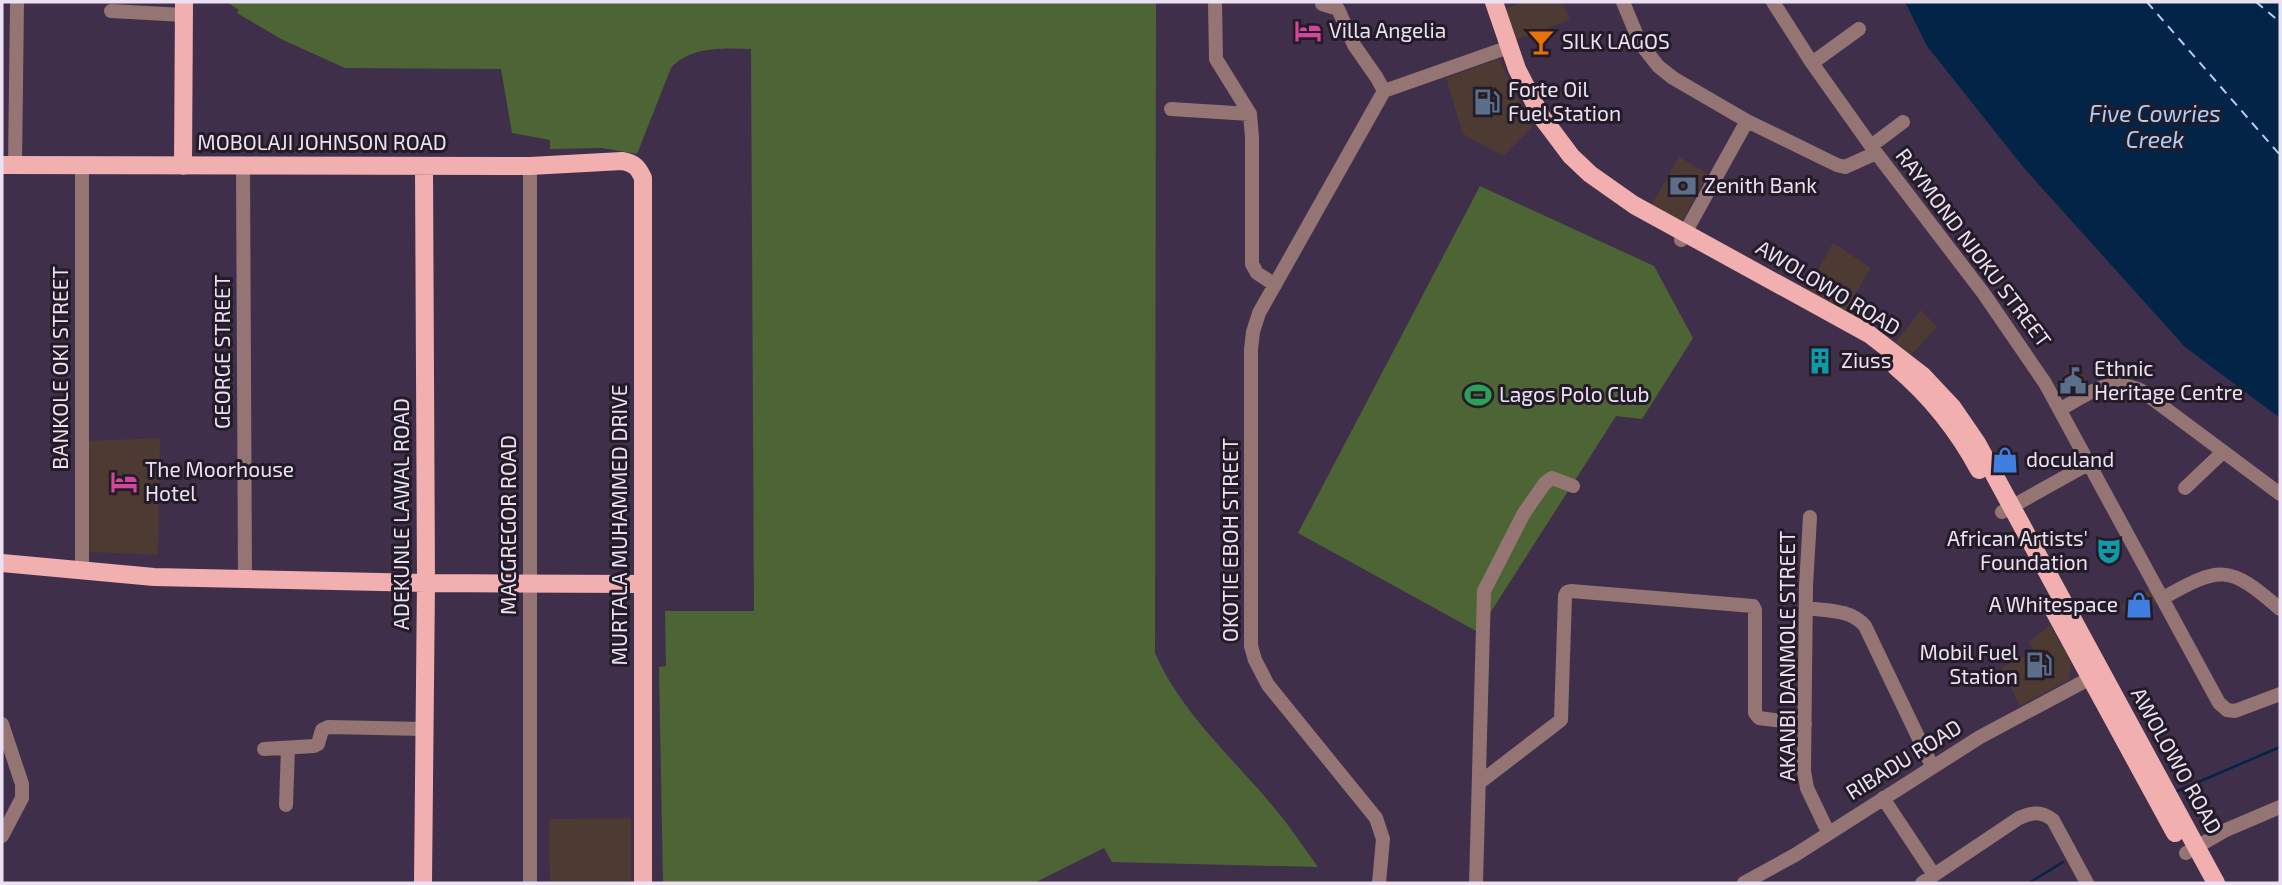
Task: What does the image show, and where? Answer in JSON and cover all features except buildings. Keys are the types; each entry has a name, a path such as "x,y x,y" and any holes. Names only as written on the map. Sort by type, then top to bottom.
{"main road":[{"name":"AWOLOWO ROAD","path":"1484,2 1529,112 1557,151 1581,174 1619,203 1684,236 1861,340 1915,385 1945,419 2007,510 2192,850 2216,883"},
{"name":"AWOLOWO ROAD","path":"1494,2 1505,48"},
{"path":"183,166 184,8"},
{"name":"MOBOLAJI JOHNSON ROAD","path":"8,165 530,166 622,161 633,163 639,169"},
{"name":"ADEKUNLE LAWAL ROAD","path":"424,166 424,861"},
{"name":"MURTALA MUHAMMED DRIVE","path":"639,169 643,178 643,883"},
{"path":"2,563 154,577 245,580 642,584"},
{"name":"AWOLOWO ROAD","path":"2192,850 2203,883"},
{"path":"423,883 424,861"},
{"path":"424,861 430,883"}],"street":[{"path":"8,165 17,2"},
{"path":"1215,2 1216,59 1250,114 1252,264 1257,273 1275,285"},
{"path":"1623,2 1640,43 1658,66 1673,78 1747,121 1845,167 1874,149 1903,122"},
{"name":"RAYMOND NJOKU STREET","path":"1773,2 1812,63 2028,357 2061,409 2219,703 2227,710 2235,711 2280,694"},
{"path":"1322,4 1338,9 1354,45 1384,91 1505,48"},
{"path":"111,11 184,8"},
{"path":"1812,63 1859,29"},
{"name":"OKOTIE EBOH STREET","path":"1379,883 1383,839 1376,818 1268,685 1251,646 1251,349 1259,313 1384,91"},
{"path":"1171,109 1250,114"},
{"path":"1684,236 1747,121"},
{"name":"MACGREGOR ROAD","path":"530,166 530,883"},
{"name":"BANKOLE OKI STREET","path":"82,167 82,570"},
{"name":"GEORGE STREET","path":"243,167 245,580"},
{"path":"2061,409 2107,384 2130,385 2142,391 2280,494"},
{"path":"2185,488 2223,453"},
{"path":"2007,510 2090,463"},
{"path":"1476,883 1484,591 1524,513 1545,482 1552,478 1573,486"},
{"name":"AKANBI DANMOLE STREET","path":"1810,517 1804,771 1807,788 1828,832"},
{"path":"2163,598 2203,576 2222,573 2235,576 2280,609"},
{"path":"1479,783 1561,720 1565,596 1571,591 1753,606 1755,713 1759,718 1805,724"},
{"path":"1806,608 1850,614 1859,618 1932,766"},
{"name":"RIBADU ROAD","path":"1744,883 1761,875 1980,737 2096,675"},
{"path":"2,724 22,784 22,798 2,836"},
{"path":"264,749 314,747 318,744 322,730 328,727 425,729"},
{"path":"286,805 288,748"},
{"path":"1883,797 1928,879 2019,818 2028,814 2044,813 2053,820 2087,883"},
{"path":"2192,850 2226,830 2280,807"}],"shaded area":[{"path":"1525,2 1563,2 1570,20 1515,40 1504,9"},
{"name":"Forte Oil Fuel Station","path":"1499,59 1532,127 1503,156 1463,134 1446,78"},
{"path":"1679,157 1708,174 1683,219 1674,223 1649,209"},
{"path":"1833,243 1871,268 1842,316 1804,296"},
{"path":"1921,310 1937,327 1905,361 1890,349"},
{"name":"Ethnic Heritage Centre","path":"2073,364 2087,378 2086,384 2067,393 2058,390 2055,385"},
{"name":"The Moorhouse Hotel","path":"160,438 158,555 88,552 89,441"},
{"name":"A Whitespace","path":"2151,589 2158,602 2128,619 2121,606"},
{"name":"Mobil Fuel Station","path":"2050,625 2071,662 2070,679 2020,706 2001,668 2034,651 2029,642"},
{"path":"631,818 631,883 550,883 549,819"}],"green space":[{"path":"227,2 1156,2 1155,653 1179,696 1194,716 1276,810 1318,867 1112,862 1104,848 1034,883 663,883 659,667 666,666 665,611 754,611 751,49 730,48 698,52 671,68 637,154 602,148 550,149 550,140 512,133 501,69 345,68 283,40 237,13 239,10"},
{"name":"Lagos Polo Club","path":"1480,186 1654,266 1693,338 1642,419 1616,416 1478,632 1298,533"}],"water":[{"name":"Five Cowries Creek","path":"1905,2 2280,2 2280,418 2185,347 2024,168 1927,46"}],"waterway":[{"path":"2175,792 2280,747"},
{"path":"2029,883 2063,862"}],"ferry route":[{"path":"2147,2 2280,155"},
{"path":"2256,2 2280,22"}],"place":[{"name":"Villa Angelia","path":"1308,31"},
{"name":"SILK LAGOS","path":"1541,42"},
{"name":"Forte Oil Fuel Station","path":"1487,102"},
{"name":"Zenith Bank","path":"1683,186"},
{"name":"Ziuss","path":"1820,361"},
{"name":"Ethnic Heritage Centre","path":"2073,381"},
{"name":"Lagos Polo Club","path":"1478,395"},
{"name":"doculand","path":"2005,460"},
{"name":"The Moorhouse Hotel","path":"124,482"},
{"name":"African Artists' Foundation","path":"2109,551"},
{"name":"A Whitespace","path":"2139,605"},
{"name":"Mobil Fuel Station","path":"2039,665"}]}
